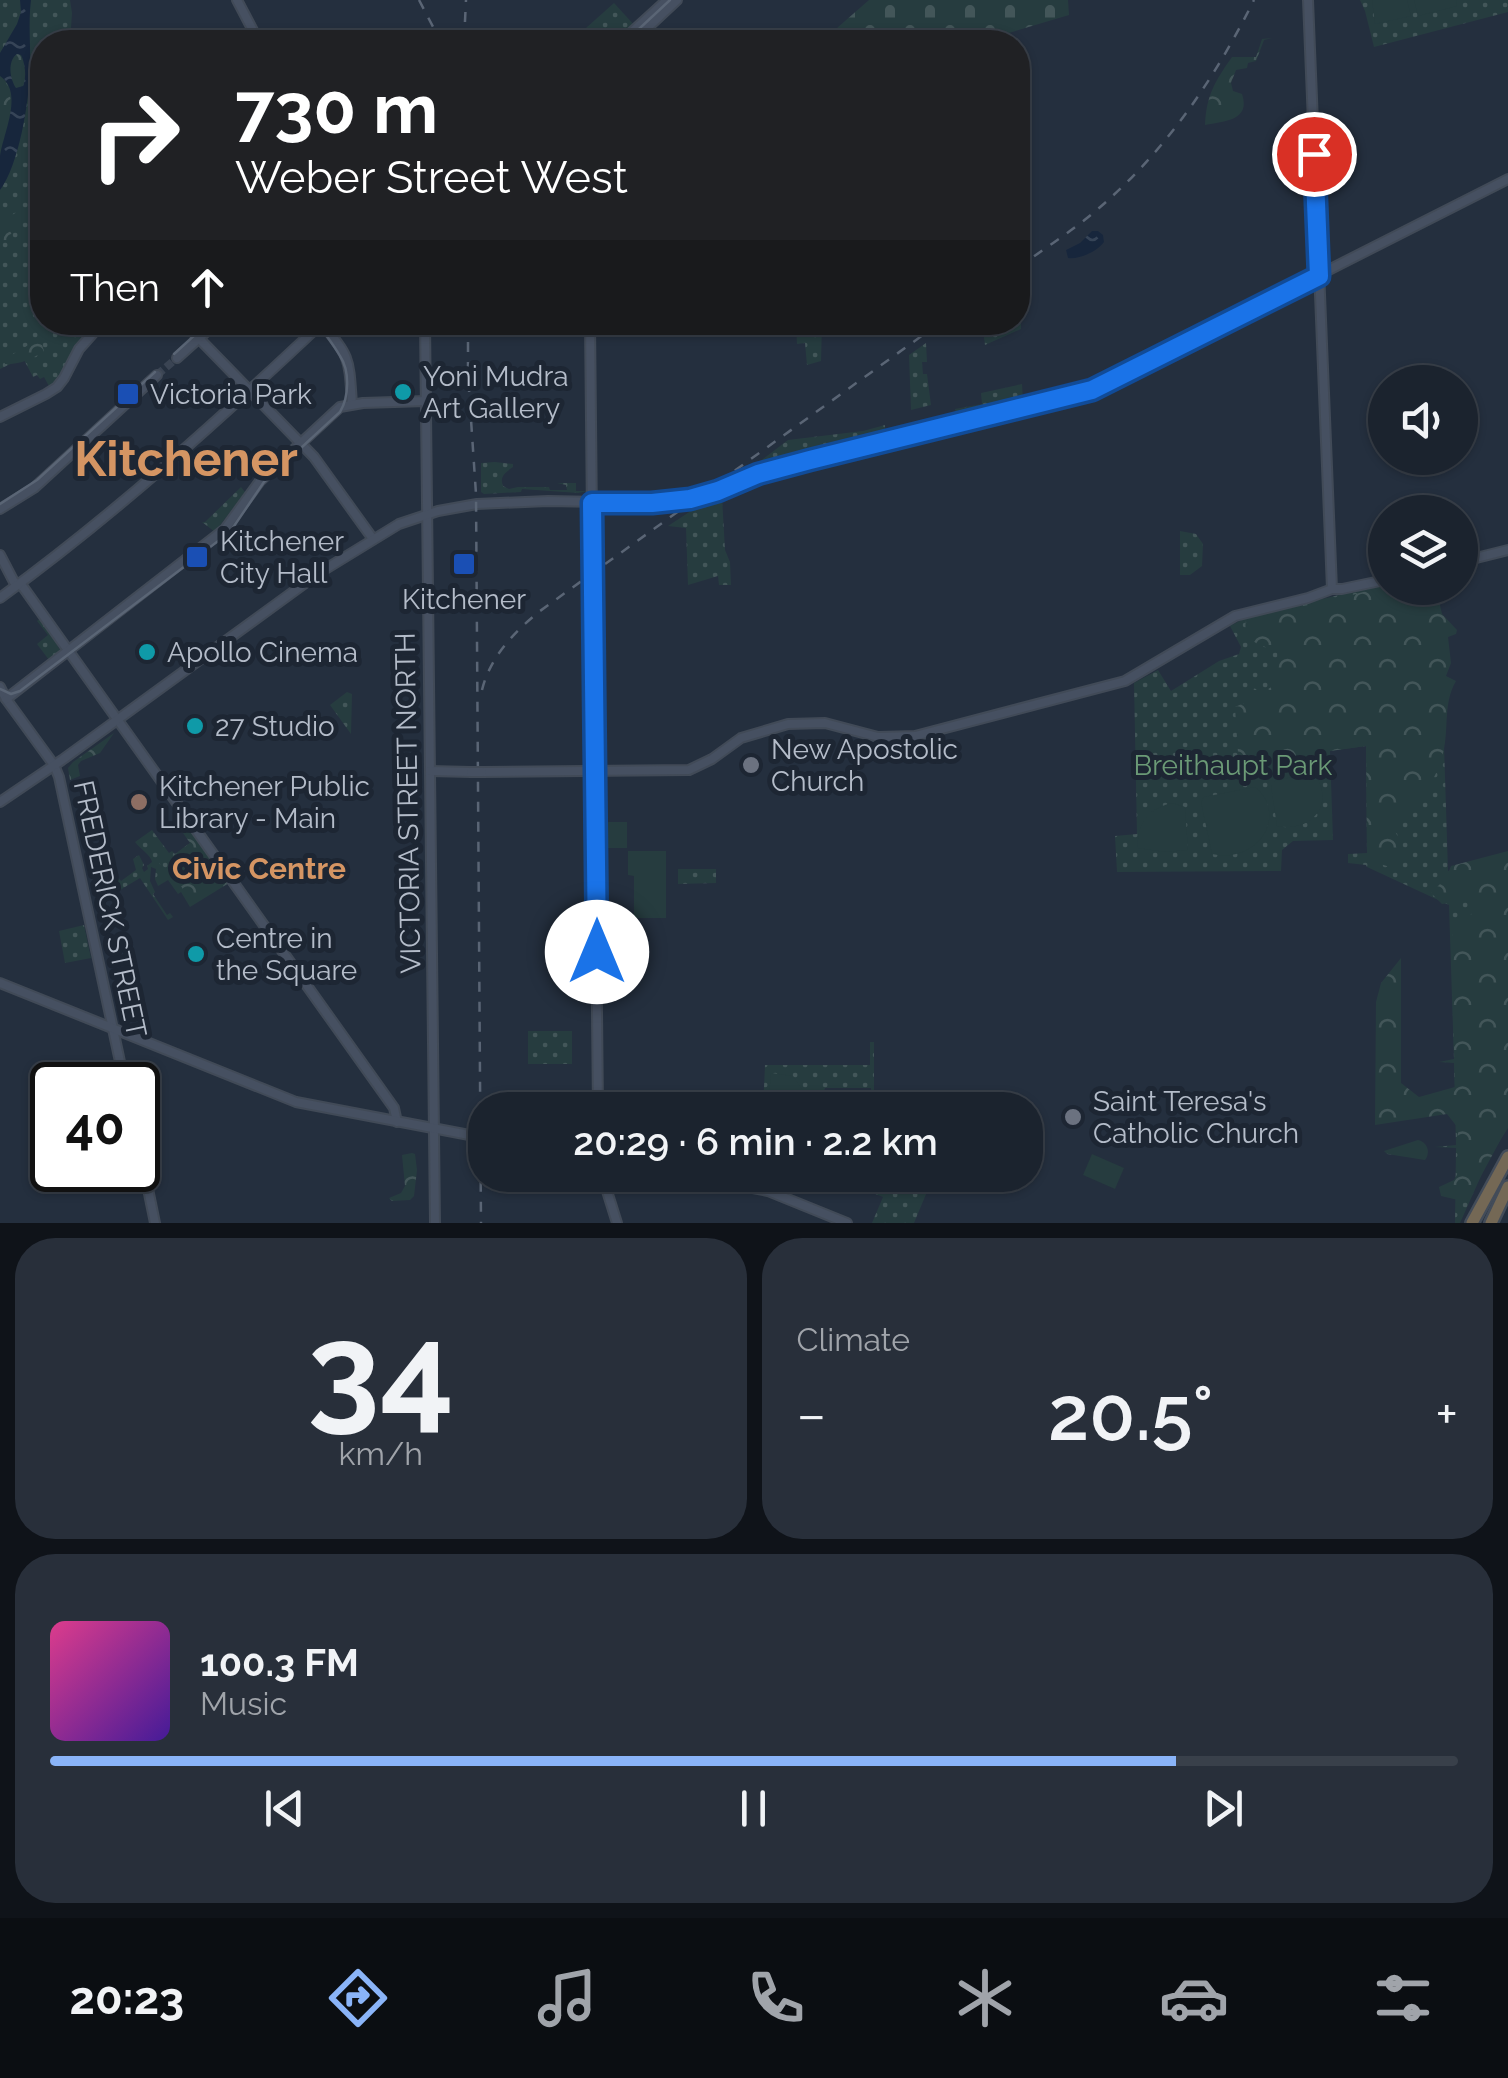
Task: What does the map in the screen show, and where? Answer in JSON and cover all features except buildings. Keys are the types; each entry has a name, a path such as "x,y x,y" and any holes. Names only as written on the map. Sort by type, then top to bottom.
{"highway":[{"path":"1472,1223 1508,1148"},
{"path":"1492,1182 1508,1157"},
{"path":"1491,1223 1508,1187"}],"street":[{"path":"237,0 253,30"},
{"path":"634,30 667,0"},
{"path":"645,30 678,0"},
{"path":"1308,0 1332,589"},
{"path":"0,802 276,603 400,524 477,504 652,503 690,499 758,474 838,452 1092,390 1508,179"},
{"path":"0,417 57,387 91,335"},
{"path":"195,335 326,472 373,539"},
{"path":"177,358 203,335"},
{"path":"0,598 154,478 308,335"},
{"path":"332,335 348,359 352,404"},
{"name":"VICTORIA STREET NORTH","path":"425,335 435,1223"},
{"path":"590,335 598,1092"},
{"path":"0,509 37,486 157,375"},
{"path":"3,698 225,529 260,481 340,407 426,401"},
{"path":"1478,558 1508,550"},
{"path":"0,555 14,582 23,587 394,1108 397,1122"},
{"path":"430,772 690,770 749,734 806,722 826,723 878,737 915,736 1125,680 1235,616 1332,589 1368,584"},
{"name":"FREDERICK STREET","path":"0,687 3,698 54,765 120,1062"},
{"path":"0,983 296,1102 468,1135"},
{"path":"129,1024 129,1035"},
{"path":"149,1192 155,1223"},
{"path":"607,1192 617,1223"},
{"path":"769,1192 846,1223"}],"green space":[{"name":"Victoria Park","path":"0,0 70,0 71,30 30,30 30,335 87,335 50,388 44,377 33,377 23,358 0,369"},
{"path":"869,0 1068,0 1069,15 1019,30 835,30"},
{"path":"1360,0 1508,0 1508,12 1374,47"},
{"path":"1372,0 1407,0 1411,16 1375,24"},
{"path":"1414,0 1456,0 1457,6 1418,16"},
{"path":"614,3 635,26 630,30 586,28"},
{"path":"1272,38 1264,40 1256,61 1236,70 1231,83 1233,91 1242,94 1243,110 1227,121 1205,125 1212,89 1232,57 1256,57 1262,39"},
{"path":"21,54 25,74 23,86 16,88 11,69 12,58"},
{"path":"1,75 11,103 0,154"},
{"path":"30,108 30,142 22,142"},
{"path":"17,212 22,220 20,230 9,229 9,240 0,242 0,220"},
{"path":"797,335 822,335 821,361 807,365 805,343 797,344"},
{"path":"984,335 1008,335 985,345"},
{"path":"38,342 44,351 25,361 5,364 3,360"},
{"path":"926,343 927,362 922,362 931,405 911,410 909,355"},
{"path":"1022,384 1023,401 963,416 956,414 955,409 982,404 981,393"},
{"path":"885,425 883,436 756,468 755,465 788,440"},
{"path":"481,463 513,464 502,480 509,489 549,487 567,490 566,485 557,483 576,483 576,491 588,491 578,493 522,489 484,494"},
{"path":"241,487 245,492 215,532 202,522 205,522"},
{"path":"722,497 731,585 719,585 718,576 688,585 686,528 668,526 700,505"},
{"path":"1180,531 1196,534 1203,544 1202,566 1190,575 1180,575"},
{"name":"Breithaupt Park","path":"1368,588 1368,605 1440,605 1448,871 1508,854 1508,1128 1489,1158 1460,1223 1455,1223 1456,1148 1435,1147 1456,1145 1454,1063 1439,1062 1454,1059 1449,905 1366,865 1348,863 1348,854 1367,853 1366,746 1330,751 1333,840 1293,841 1282,850 1281,871 1117,872 1115,836 1137,834 1134,683 1158,670 1171,691 1219,661 1239,654 1241,647 1230,626 1247,617"},
{"path":"1368,591 1368,605 1440,605 1442,614 1457,630 1448,637 1451,663 1446,676 1456,681 1449,699 1442,757 1428,788 1394,828 1404,852 1390,867 1364,859 1366,746 1330,751 1258,772 1260,762 1251,761 1247,771 1239,768 1235,707 1244,703 1249,687 1263,691 1274,686 1269,669 1278,661 1277,650 1257,644 1248,636 1247,617"},
{"path":"41,618 60,650 49,660 37,644 48,635 37,621"},
{"path":"347,692 352,694 351,734 330,705"},
{"path":"114,733 100,753 81,761 80,776 70,780 68,768 73,762"},
{"path":"1313,772 1322,794 1317,813 1301,825 1277,826 1271,786 1275,781"},
{"path":"1255,787 1265,798 1269,811 1264,835 1243,852 1212,854 1201,802 1204,797"},
{"path":"1172,803 1185,807 1188,850 1138,848 1139,832 1146,818"},
{"path":"177,816 227,880 192,904 159,863 175,876 181,872 183,862 173,856 190,843 174,820"},
{"path":"604,822 627,822 627,848 604,848"},
{"path":"152,830 169,853 175,854 198,837 229,883 190,907 168,880 158,886 156,869 151,867 153,894 167,915 173,917 168,920 140,878 120,890 114,878 116,875 121,881 136,870 133,859 139,855 144,872 152,862 135,842"},
{"path":"628,851 666,851 666,918 634,918 634,876 628,875"},
{"path":"1508,851 1508,1126 1467,1202 1441,1196 1439,1187 1454,1180 1458,1173 1458,1128 1447,1114 1375,1125 1376,1002 1381,983 1401,958 1401,1083 1419,1097 1455,1087 1453,921 1470,917 1476,900 1442,904 1431,893 1446,878 1451,866"},
{"path":"678,869 716,869 716,883 678,884"},
{"path":"84,925 91,958 65,963 59,931"},
{"path":"528,1031 572,1031 572,1064 528,1064"},
{"path":"870,1042 874,1042 874,1092 871,1088 825,1088 824,1092 764,1092 765,1065 870,1065"},
{"path":"771,1073 793,1076 803,1091 803,1092 769,1092"},
{"path":"1418,1140 1427,1148 1425,1160 1384,1151"},
{"path":"412,1153 417,1170 414,1196 410,1200 392,1201 389,1198 401,1193 405,1186 402,1155"},
{"path":"1092,1154 1124,1168 1115,1189 1083,1175"},
{"path":"870,1192 927,1192 914,1223 872,1223 883,1197"}],"water":[{"path":"20,0 31,0 28,99 18,149 0,190 0,158 12,103 7,83 0,76 0,53 21,12","holes":["21,55 25,78 23,86 16,88 11,65 14,57"]},
{"path":"1092,231 1103,235 1104,242 1093,252 1068,258 1066,250"}],"tunnel":[{"path":"157,375 177,358"}],"tram line":[{"path":"638,30 670,0"},
{"path":"174,354 195,335"},
{"path":"0,689 11,694 20,691 230,532 264,482 340,412 347,376 326,335"},
{"path":"0,504 37,480 155,372"}],"railway":[{"path":"419,0 435,30"},
{"path":"465,30 466,0"},
{"path":"1030,259 1092,214 1164,142 1221,60 1254,0"},
{"path":"468,335 476,494 481,1223"},
{"path":"482,690 504,646 540,611 923,335"}],"place":[{"name":"Yoni Mudra Art Gallery","path":"403,392"},
{"name":"Victoria Park","path":"128,394"},
{"name":"Kitchener City Hall","path":"197,557"},
{"name":"Kitchener","path":"464,564"},
{"name":"Apollo Cinema","path":"147,652"},
{"name":"27 Studio","path":"195,726"},
{"name":"New Apostolic Church","path":"751,765"},
{"name":"Kitchener Public Library - Main","path":"139,802"},
{"name":"Centre in the Square","path":"196,954"},
{"name":"Saint Teresa's Catholic Church","path":"1073,1117"}],"district":[{"name":"Kitchener","path":"186,459"},
{"name":"Civic Centre","path":"259,868"}],"route":[{"path":"597,952 592,503 690,499 758,474 1101,386 1319,276 1314,154"}]}
